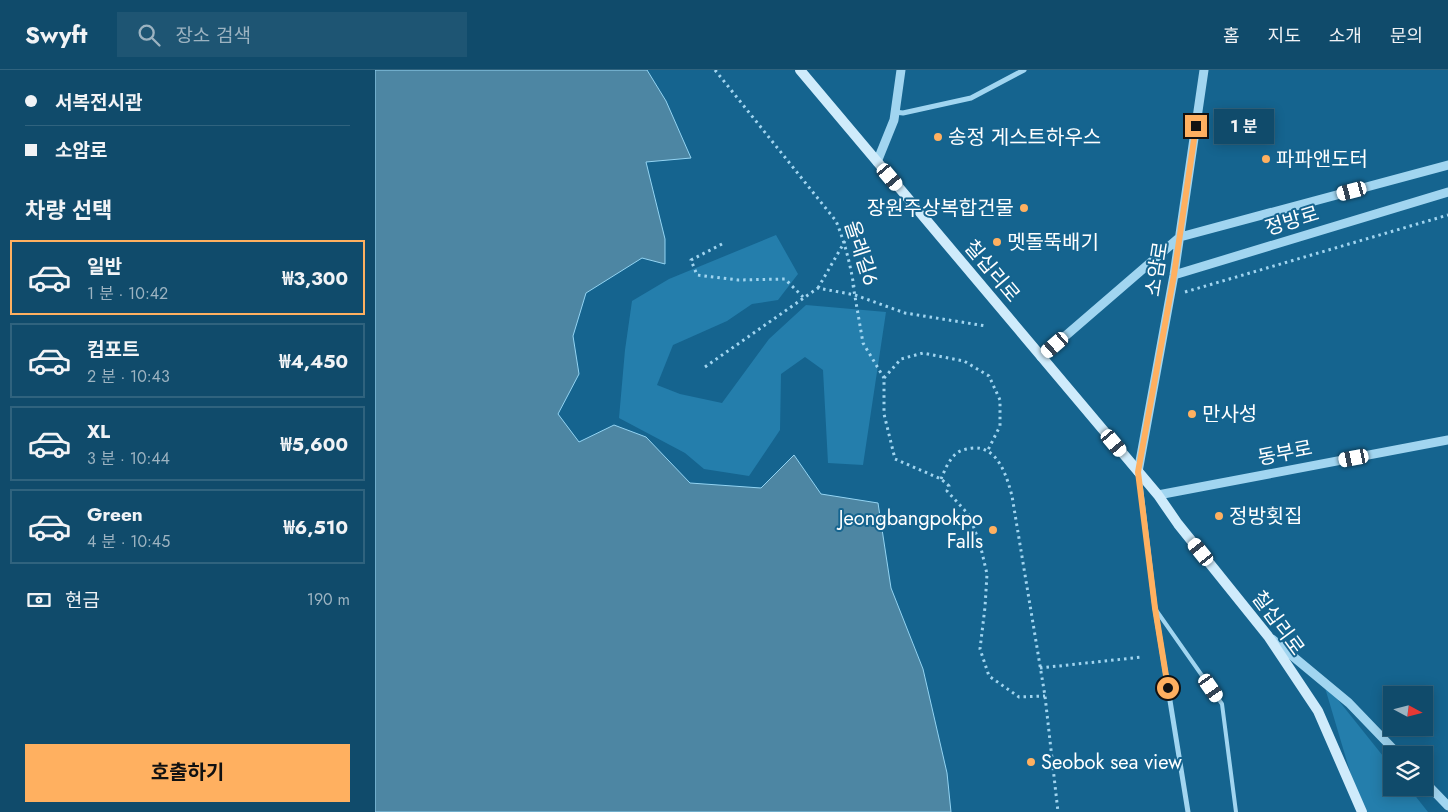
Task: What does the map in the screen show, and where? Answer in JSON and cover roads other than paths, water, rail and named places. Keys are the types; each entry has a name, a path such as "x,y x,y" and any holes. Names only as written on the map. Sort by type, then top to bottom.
{"main road":[{"name":"칠십리로","path":"799,70 1158,495 1178,524 1268,636 1318,711 1362,812"}],"street":[{"path":"877,162 894,120 901,70"},
{"path":"895,112 903,113 971,98 1024,70"},
{"name":"소암로","path":"1138,472 1174,275 1204,70"},
{"name":"정방로","path":"1180,237 1448,165"},
{"name":"정방로","path":"1174,275 1448,192"},
{"path":"1041,358 1180,237"},
{"name":"동부로","path":"1158,495 1448,440"},
{"path":"1138,472 1155,608 1189,812"},
{"path":"1268,636 1349,703 1390,746"},
{"path":"1433,790 1448,806"}],"lane":[{"path":"1155,608 1222,704 1236,812"}],"place":[{"name":"송정 게스트하우스","path":"938,137"},
{"name":"파파앤도터","path":"1266,159"},
{"name":"장원주상복합건물","path":"1024,208"},
{"name":"멧돌뚝배기","path":"997,242"},
{"name":"만사성","path":"1192,414"},
{"name":"정방횟집","path":"1219,516"},
{"name":"Jeongbangpokpo Falls","path":"993,530"},
{"name":"Seobok sea view","path":"1031,762"}]}
